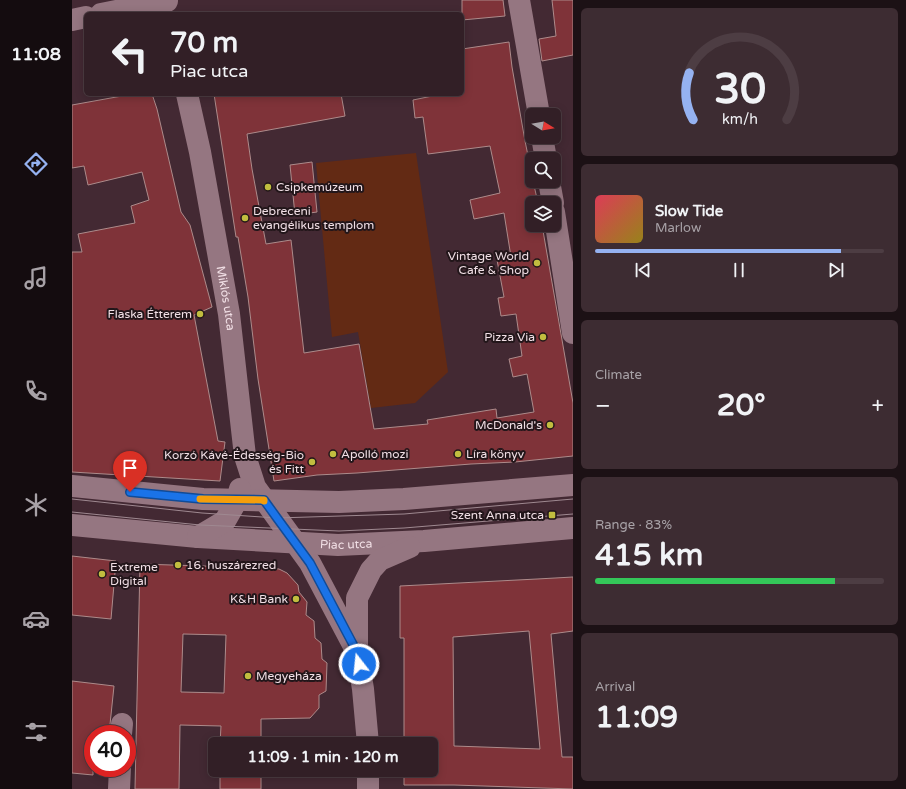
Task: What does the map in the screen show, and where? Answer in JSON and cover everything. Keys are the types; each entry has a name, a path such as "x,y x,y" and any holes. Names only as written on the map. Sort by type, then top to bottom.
{"street":[{"path":"519,0 537,108"},
{"path":"116,12 168,5"},
{"path":"72,20 84,17"},
{"name":"Miklós utca","path":"187,96 201,160 229,314 245,456 255,487 264,500"},
{"path":"557,232 573,333"},
{"path":"198,537 225,521 237,500 241,487 245,456"},
{"path":"72,486 203,499 339,502 404,499 573,485"},
{"path":"264,500 310,563 357,652"},
{"name":"Piac utca","path":"72,525 198,537 338,545 424,541 573,528"},
{"path":"367,737 357,652 357,598 371,570 380,560 424,541"},
{"path":"119,789 120,777"},
{"path":"368,777 368,789"}],"shaded area":[{"path":"416,153 448,372 415,403 371,408 358,332 332,337 316,163"}],"building":[{"path":"462,0 503,0 505,16 464,20 464,12 462,12"},
{"path":"552,0 573,0 573,55 542,61 539,39 556,36"},
{"path":"509,42 527,152 525,152 525,188 535,188 536,196 525,196 525,232 543,232 573,403 573,456 515,462 317,475 274,481 258,379 248,297 238,237 236,237 214,96 341,96 345,116 247,134 266,244 291,240 304,353 359,344 374,429 428,424 427,420 496,409 497,418 534,412 527,374 513,377 509,359 522,356 516,314 501,316 498,298 504,297 497,260 511,257 504,213 474,219 470,200 500,193 490,146 428,154 423,117 415,118 413,100 432,96 464,96 464,49"},
{"path":"122,96 153,96 181,212 190,225 212,307 194,315 218,441 225,442 220,481 72,472 72,252 82,252 78,234 135,223 131,206 149,200 142,172 88,185 84,166 72,168 72,105"},
{"path":"312,162 317,212 295,215 290,165"},
{"path":"72,556 116,561 111,619 72,615"},
{"name":"Megyeháza","path":"140,564 279,569 287,573 298,585 299,592 307,602 306,615 314,621 315,638 321,643 322,659 327,663 326,691 319,695 319,708 310,718 261,719 261,737 220,737 221,726 180,725 179,789 135,789","holes":["183,634 226,635 224,693 181,692"]},
{"path":"573,577 573,631 551,634 562,757 573,757 573,789 404,785 404,777 438,777 438,737 404,737 404,638 400,638 400,586","holes":["529,631 540,749 454,746 453,637"]},
{"path":"72,681 114,686 110,725 84,725 84,774 72,773"},
{"path":"220,777 261,777 261,789 220,789"}],"tram line":[{"path":"72,499 202,513 277,518 404,514 573,499"},
{"path":"72,512 200,525 339,531 404,528 573,514"}],"slow traffic":[{"path":"200,499 264,501"}],"place":[{"name":"Csipkemúzeum","path":"268,187"},
{"name":"Debreceni evangélikus templom","path":"245,218"},
{"name":"Vintage World Cafe & Shop","path":"537,263"},
{"name":"Flaska Étterem","path":"200,314"},
{"name":"Pizza Via","path":"543,337"},
{"name":"McDonald's","path":"550,425"},
{"name":"Apolló mozi","path":"333,454"},
{"name":"Líra könyv","path":"458,454"},
{"name":"Korzó Kávé-Édesség-Bio és Fitt","path":"312,462"},
{"name":"Szent Anna utca","path":"552,515"},
{"name":"16. huszárezred","path":"178,565"},
{"name":"Extreme Digital","path":"102,574"},
{"name":"K&H Bank","path":"296,599"},
{"name":"Megyeháza","path":"248,676"}],"route":[{"path":"130,492 203,499 264,500 310,563 357,652 359,664"}]}
